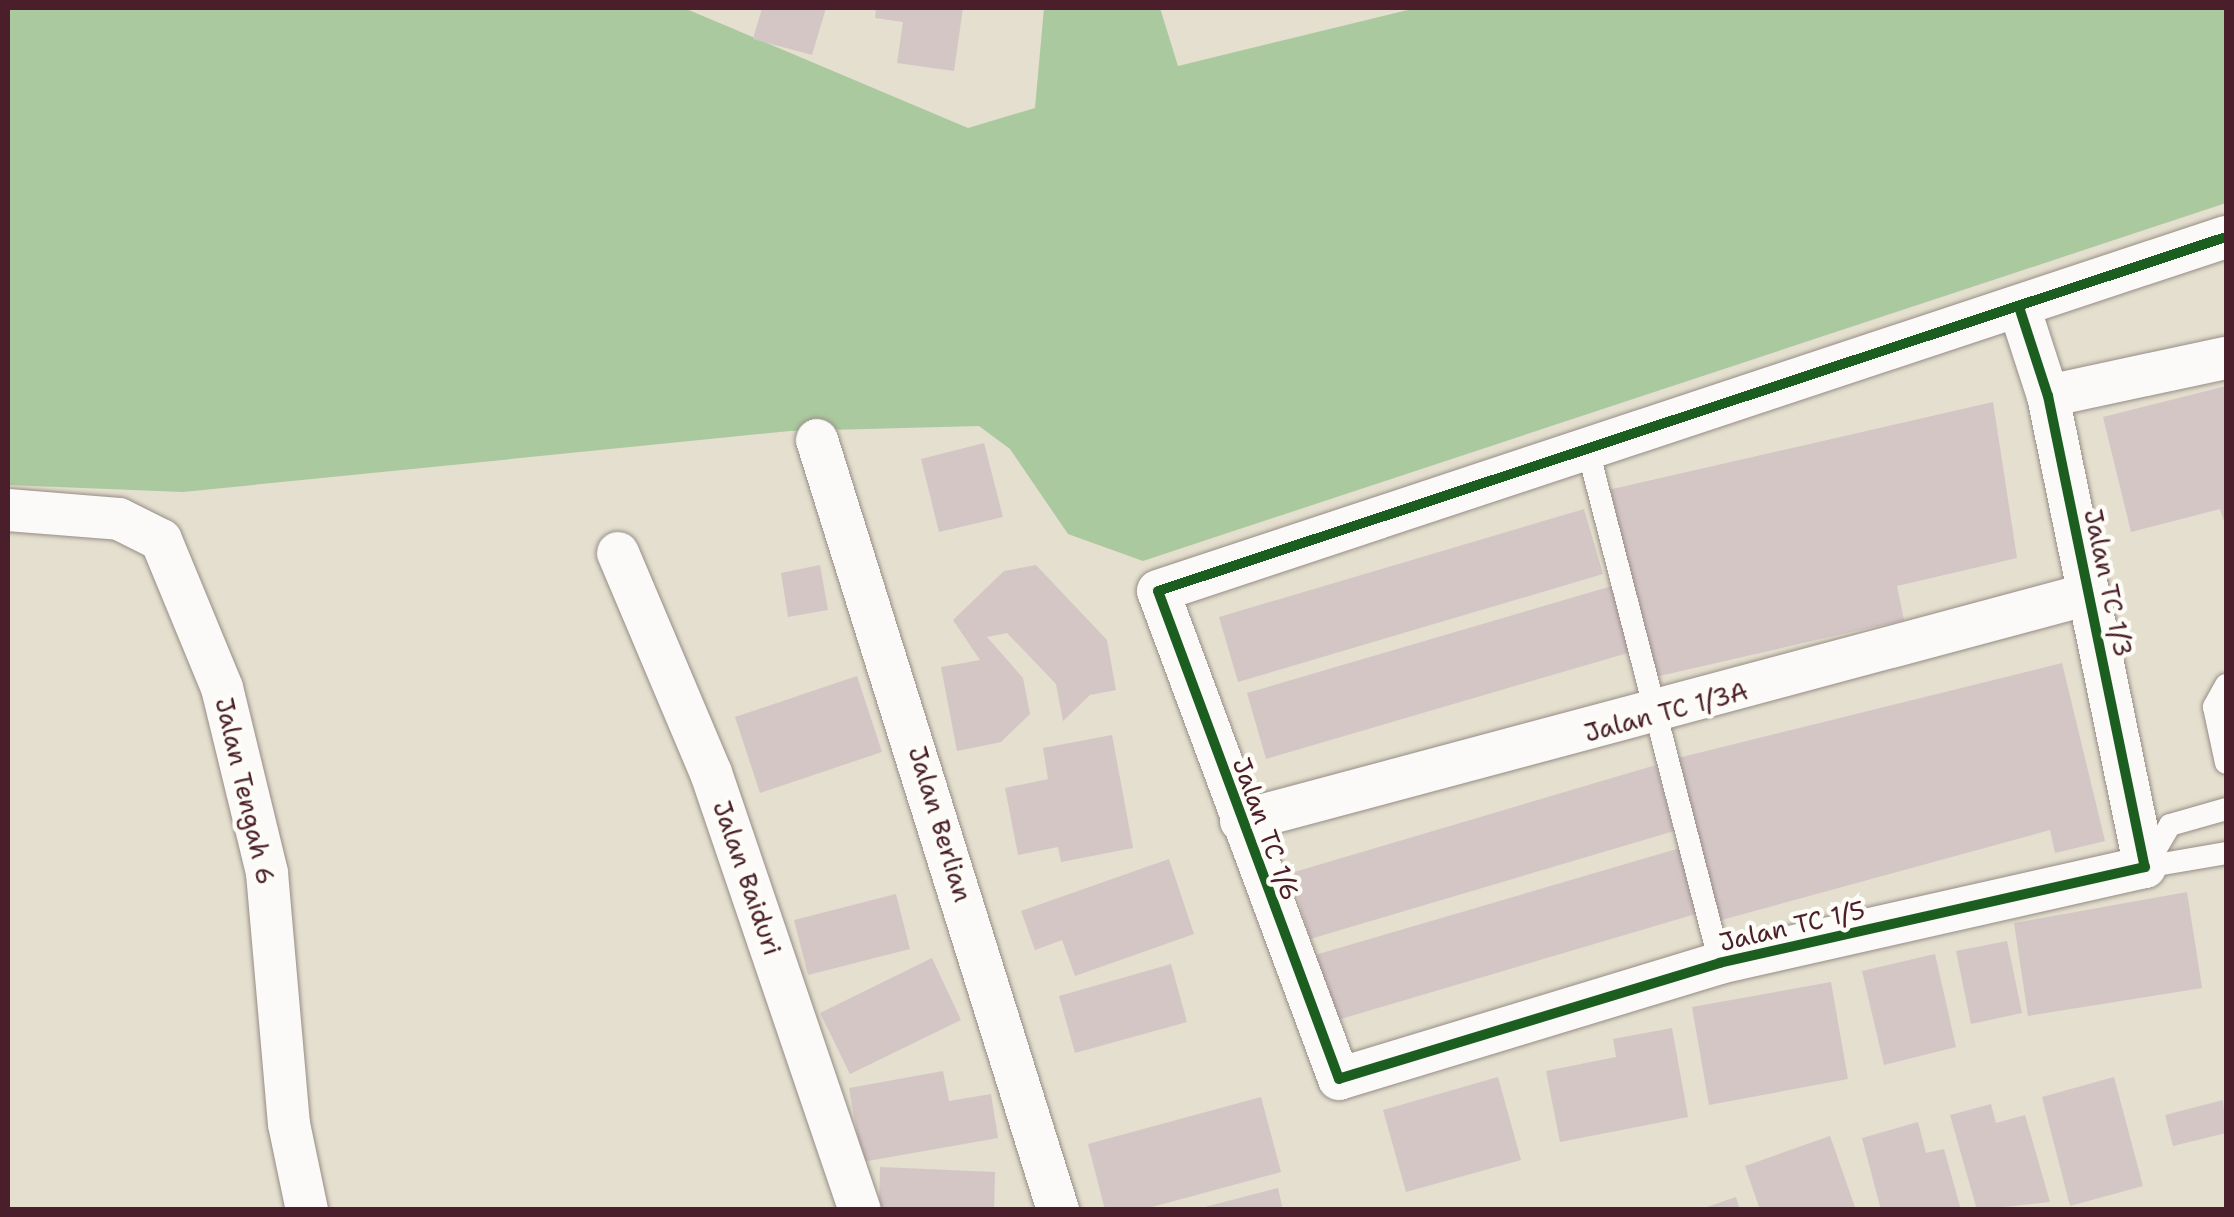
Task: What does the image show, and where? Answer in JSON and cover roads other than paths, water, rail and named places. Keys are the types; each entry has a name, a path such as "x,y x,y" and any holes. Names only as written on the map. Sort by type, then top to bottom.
{"street":[{"path":"1588,454 2226,237"},
{"name":"Jalan TC 1/3","path":"2020,310 2048,396 2146,867"},
{"path":"2048,396 2226,358"},
{"name":"Jalan Berlian","path":"817,440 1058,1210"},
{"name":"Jalan TC 1/6","path":"1338,1079 1158,591 1588,454"},
{"name":"Jalan Tengah 6","path":"8,510 119,519 162,540 222,688 267,873 289,1124 307,1210"},
{"name":"Jalan Baiduri","path":"618,553 711,773 860,1210"},
{"name":"Jalan TC 1/3A","path":"1241,821 1658,715 2089,594"},
{"name":"Jalan TC 1/5","path":"1338,1079 1720,963 2146,867"}],"lane":[{"path":"1588,454 1720,963"},
{"path":"2226,685 2214,706 2226,763"},
{"path":"2146,867 2170,825 2226,809"},
{"name":"Jalan TC 1/5","path":"2146,867 2226,853"}]}
